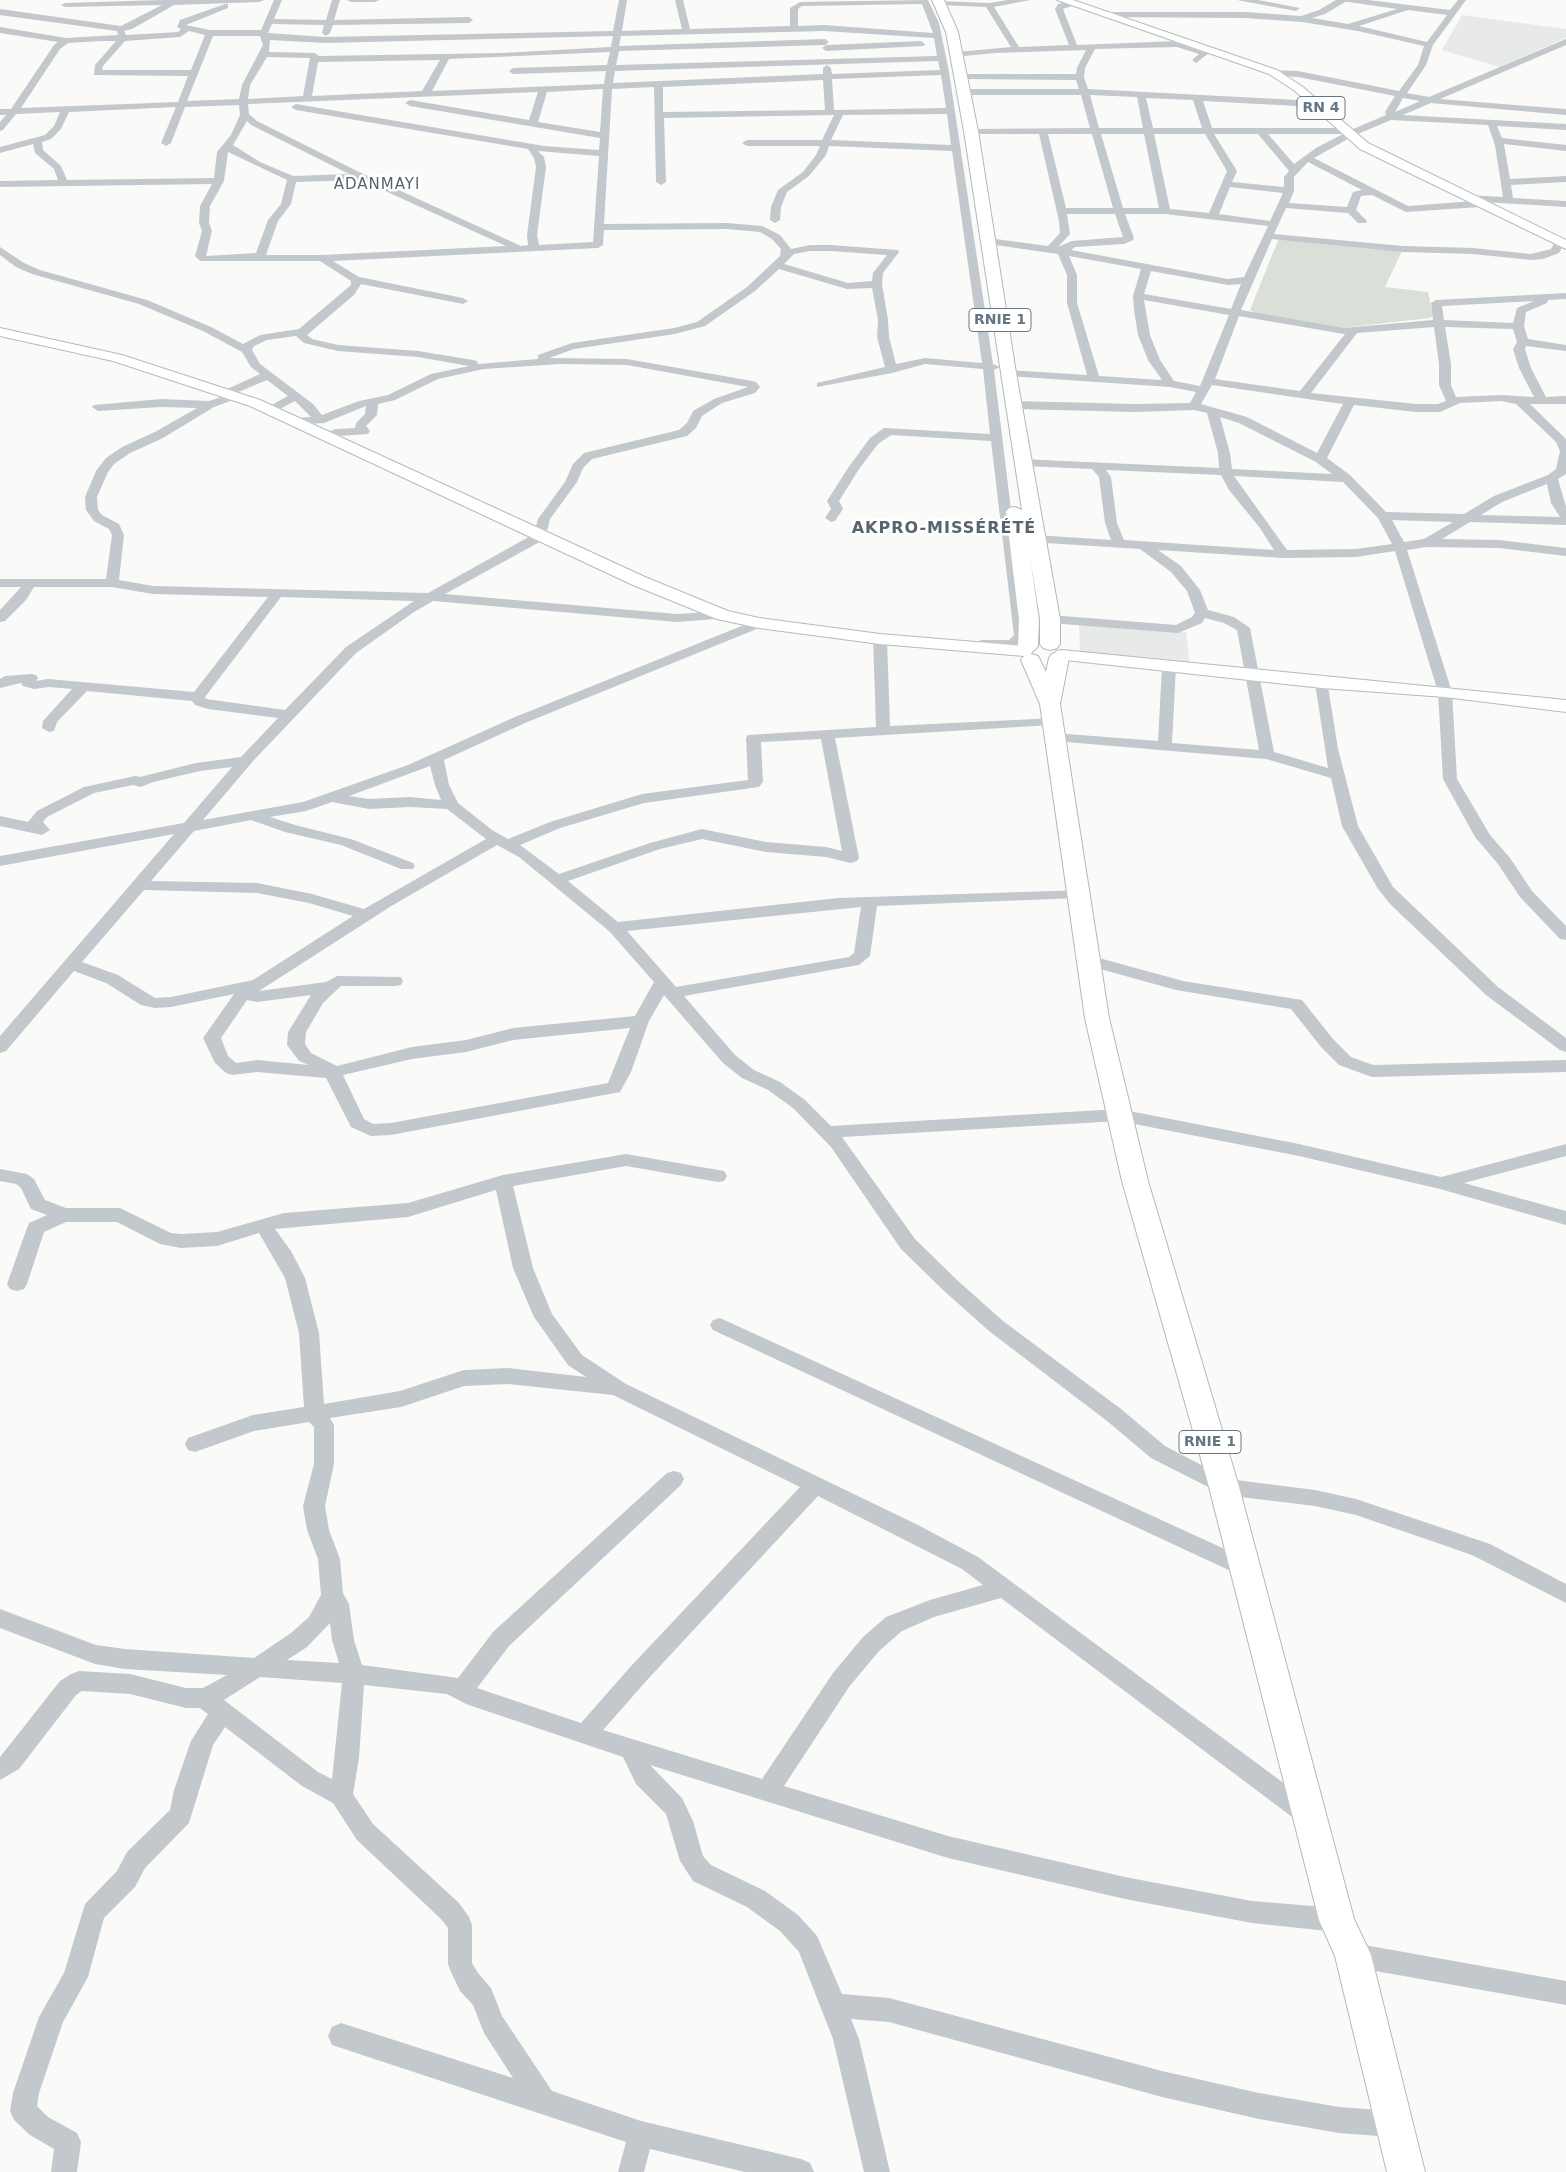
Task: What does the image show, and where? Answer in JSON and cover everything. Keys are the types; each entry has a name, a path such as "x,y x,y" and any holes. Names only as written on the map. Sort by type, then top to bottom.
{"highway":[{"name":"RNIE 1","path":"931,1 952,32 950,56 963,85 972,132 988,241 997,369 1014,405 1006,431 1024,462 1057,652 1052,720"},
{"name":"RNIE 1","path":"931,1 942,31 997,369 1029,620 1028,653 1052,720 1097,1018 1134,1181 1224,1487 1308,1815 1337,1920 1353,1955 1392,2124 1406,2172"},
{"path":"1028,653 1042,643 1057,652"}],"main road":[{"name":"RN 4","path":"1067,2 1231,56 1273,72 1292,84 1348,133 1376,153 1563,243"},
{"path":"0,332 117,358 230,395 293,421 320,429 540,536 639,581 723,615 760,623 880,639 1028,653"},
{"path":"1057,652 1251,676 1445,692 1566,706"}],"street":[{"path":"54,19 66,2 260,0"},
{"path":"278,0 267,29 264,54 246,85 243,102 245,114 235,136 222,152 219,181 204,206 204,223 207,231 200,256 213,259 322,258 598,245 602,152 608,88 624,0"},
{"path":"307,99 313,57 320,51 325,40 328,23 336,0"},
{"path":"351,0 375,0"},
{"path":"679,0 687,33"},
{"path":"794,28 794,8 800,4 931,1 989,5 1026,0"},
{"path":"1241,0 1322,12"},
{"path":"1302,19 1322,12 1342,0"},
{"path":"1348,0 1392,2 1409,8 1452,13"},
{"path":"1391,117 1390,112 1422,66 1429,45 1462,0"},
{"path":"239,1 183,22 181,27 210,33 251,32 328,23 469,20"},
{"path":"931,1 938,40 950,56"},
{"path":"172,2 122,34 99,65 97,73 195,73"},
{"path":"1067,2 1059,9 1074,47"},
{"path":"989,5 1016,49"},
{"path":"1349,26 1409,8"},
{"path":"1104,14 1223,11 1349,26 1429,45"},
{"path":"0,12 54,19 122,34"},
{"path":"267,29 325,40 617,35 824,28 938,40"},
{"path":"776,220 776,207 783,190 806,174 821,156 835,113 828,79 824,28"},
{"path":"0,30 66,41 122,34 168,36 180,34 188,29"},
{"path":"166,143 183,105 210,33"},
{"path":"264,54 313,57 502,56 615,49 826,45 938,40"},
{"path":"0,128 24,98 57,47 66,41"},
{"path":"513,71 950,56 1016,49 1178,44 1205,53 1196,60"},
{"path":"1194,406 1206,386 1243,291 1289,191 1289,177 1306,158 1348,133 1391,117 1564,44"},
{"path":"1057,250 1072,244 1127,240 1129,238 1119,212 1080,77 1080,68 1092,46"},
{"path":"950,56 945,72 955,148 997,369"},
{"path":"425,95 446,57"},
{"path":"0,112 828,79 945,72"},
{"path":"1273,72 1298,74 1430,100 1566,112"},
{"path":"963,85 1080,77"},
{"path":"963,85 1316,104"},
{"path":"658,86 661,182"},
{"path":"533,124 543,90"},
{"path":"1141,95 1165,211"},
{"path":"375,97 605,136"},
{"path":"1198,98 1208,131 1232,171 1213,216"},
{"path":"259,101 534,147 602,152"},
{"path":"0,150 37,141 53,132 66,109"},
{"path":"659,115 950,112"},
{"path":"245,114 254,123 361,177 456,218 521,249"},
{"path":"1391,117 1566,127"},
{"path":"1492,124 1498,140 1508,199"},
{"path":"972,132 1096,130 1348,133"},
{"path":"1261,131 1294,171"},
{"path":"1043,132 1062,211 1065,234 1057,250"},
{"path":"1498,140 1566,148"},
{"path":"37,141 38,151 58,168 64,184"},
{"path":"747,143 826,143 955,148"},
{"path":"228,145 231,150 257,164 292,179 361,177"},
{"path":"534,147 533,151 539,157 540,167 532,235 534,249"},
{"path":"1306,158 1406,209 1480,204"},
{"path":"252,258 260,256 263,252 266,236 273,220 286,204 292,179"},
{"path":"1506,182 1566,179"},
{"path":"0,184 219,181"},
{"path":"1228,184 1289,191"},
{"path":"1362,221 1353,206 1357,194 1373,192"},
{"path":"1467,198 1566,204"},
{"path":"1281,205 1353,206 1386,199"},
{"path":"1062,211 1165,211 1273,224"},
{"path":"599,227 726,226 762,229 776,237 786,249 785,256"},
{"path":"1268,236 1403,249 1473,251 1531,257 1539,257 1555,251 1563,243"},
{"path":"988,241 1057,250 1228,282 1248,280"},
{"path":"522,364 572,346 702,324 751,289 777,266 785,256 810,248 892,250 893,254 878,273 877,284 883,320 882,337 892,370"},
{"path":"0,250 20,265 36,272 143,302 207,330 246,350 253,358 255,365 309,406 320,429"},
{"path":"1057,250 1072,274 1072,303 1094,378"},
{"path":"322,258 335,264 356,280 464,301"},
{"path":"777,266 847,286 877,284"},
{"path":"1147,267 1138,296 1144,335 1154,360 1170,384"},
{"path":"246,350 249,344 264,337 302,332 350,293 356,285 356,280"},
{"path":"1228,282 1243,291"},
{"path":"1138,296 1353,331 1438,323 1518,326"},
{"path":"1452,401 1445,386 1445,364 1436,302 1560,296"},
{"path":"1542,401 1525,368 1519,349 1523,342 1518,326 1521,310 1560,296"},
{"path":"1303,395 1353,331"},
{"path":"302,332 301,336 308,341 338,348 418,354 484,366"},
{"path":"1523,342 1553,344 1566,348"},
{"path":"0,1047 246,761 351,650 409,609 540,536 544,520 571,482 577,467 588,456 683,433 692,425 697,414 718,401 752,391 754,387 752,384 627,362 598,360 484,366 435,376 391,398 372,401 320,429"},
{"path":"821,385 926,361 1094,378 1206,386 1437,408 1452,401 1501,398 1520,401 1566,400"},
{"path":"112,583 118,535 114,528 98,518 92,510 91,497 102,471 110,461 126,450 159,435 210,405 268,375"},
{"path":"270,410 296,396"},
{"path":"320,429 336,433 364,431 360,426 371,415 372,401"},
{"path":"1320,459 1350,401"},
{"path":"1426,543 1450,531 1498,499 1552,478 1562,471 1566,451 1561,440 1520,401"},
{"path":"98,407 161,403 210,405"},
{"path":"1014,405 1136,408 1194,406 1243,420 1320,459 1346,478 1383,516 1400,546 1445,692 1450,779 1483,837 1504,860 1526,894 1566,935"},
{"path":"1212,410 1224,453 1226,472 1233,487 1265,526 1283,554"},
{"path":"830,518 837,509 833,501 854,468 874,441 888,431 1006,431 1014,592 1022,634 1017,642 1012,644 986,643 977,647"},
{"path":"1024,462 1346,478"},
{"path":"1096,466 1104,477 1111,523 1119,544"},
{"path":"1552,478 1556,503 1566,516"},
{"path":"1383,516 1566,521"},
{"path":"1036,539 1283,554 1356,553 1426,543 1499,544 1566,552"},
{"path":"1141,545 1176,569 1193,590 1202,613"},
{"path":"0,583 112,583 153,590 431,597 677,618 723,615"},
{"path":"0,618 21,597 29,584"},
{"path":"198,697 277,594"},
{"path":"1050,619 1178,629 1197,620 1202,613"},
{"path":"1202,613 1230,620 1243,628 1267,755"},
{"path":"0,861 255,817 333,798 436,758 520,720 760,623"},
{"path":"880,639 883,730"},
{"path":"1166,746 1169,667"},
{"path":"0,684 10,679 31,678 28,683 42,686 48,683 198,697"},
{"path":"1322,683 1331,749 1350,826 1391,896 1492,991 1566,1046"},
{"path":"49,728 50,721 83,686"},
{"path":"198,697 200,702 208,706 288,715"},
{"path":"641,1021 513,1034 466,1046 412,1053 335,1072 272,1067 228,1067 212,1038 250,989 366,915 503,841 642,799 754,784 756,782 753,738 1052,720 1166,746 1267,755 1339,776"},
{"path":"557,880 655,846 702,834 730,838 766,847 826,852 851,858 827,734"},
{"path":"436,758 442,786 450,805"},
{"path":"0,821 42,830 35,822 42,814 89,790 135,780 141,783 148,778 192,770 196,767 246,761"},
{"path":"333,798 369,804 410,802 450,805 557,880 615,927 729,1059 748,1074 774,1086 799,1104 826,1132 877,1197 908,1244 983,1314 1114,1415 1158,1452 1224,1487 1315,1498 1364,1509 1482,1550 1566,1594"},
{"path":"255,817 290,830 346,842 407,866"},
{"path":"139,885 258,888 312,899 366,915"},
{"path":"615,927 870,901 1078,893"},
{"path":"335,1072 334,1076 357,1123 363,1128 371,1130 391,1129 614,1088 641,1021 666,987 853,961 862,956 870,901"},
{"path":"1088,960 1182,986 1296,1004 1327,1043 1345,1061 1372,1071 1566,1066"},
{"path":"72,964 112,979 147,1001 155,1003 250,989"},
{"path":"335,1072 306,1057 296,1045 297,1032 317,999 338,981 395,981"},
{"path":"250,989 258,997 292,994 331,986"},
{"path":"826,1132 1119,1115 1299,1150 1440,1184 1566,1218"},
{"path":"1440,1184 1566,1150"},
{"path":"38,1204 64,1215 120,1215 167,1239 181,1242 217,1239 284,1220 408,1210 430,1206 503,1181 626,1160 662,1168 718,1176"},
{"path":"0,1175 21,1180 28,1184 38,1204 36,1228 17,1284"},
{"path":"503,1181 523,1268 544,1317 575,1360 619,1389 815,1485 970,1564 1308,1815"},
{"path":"36,1228 64,1215"},
{"path":"263,1225 284,1256 295,1278 309,1333 325,1416 324,1464 314,1506 318,1530 328,1559 332,1595 338,1604 346,1649 354,1674 348,1758 341,1796"},
{"path":"720,1325 1244,1567"},
{"path":"549,1380 575,1360"},
{"path":"195,1444 253,1423 325,1416 401,1399 464,1378 508,1376 619,1389"},
{"path":"461,1691 501,1639 674,1479"},
{"path":"585,1734 815,1485"},
{"path":"767,1792 841,1680 871,1644 894,1624 930,1609 1004,1588"},
{"path":"64,2172 68,2142 39,2126 23,2111 26,2093 52,2016 75,1977 94,1912 126,1878 142,1853 181,1815 186,1790 213,1705 223,1690 298,1640 317,1624 325,1612 332,1595"},
{"path":"0,1618 95,1654 125,1659 354,1674 451,1685 461,1691 585,1734 948,1848 1125,1888 1252,1912 1337,1920"},
{"path":"0,1770 11,1762 68,1688 78,1681 130,1684 213,1705 310,1779 341,1796 365,1832 450,1911 460,1925 460,1964 469,1982 482,1997 493,2024 544,2101"},
{"path":"634,1750 636,1763 644,1777 674,1806 681,1821 692,1861 702,1873 756,1899 789,1922 808,1944 846,2039 878,2172"},
{"path":"1353,1955 1566,1993"},
{"path":"833,2004 889,2010 1162,2084 1259,2106 1339,2120 1392,2124"},
{"path":"341,2036 446,2068 641,2134 801,2172"},
{"path":"631,2172 641,2134"}],"shaded area":[{"path":"1462,15 1566,29 1566,38 1499,67 1442,50"},
{"path":"1279,238 1402,251 1385,287 1428,292 1433,316 1342,328 1255,313 1250,310"},
{"path":"1079,625 1186,632 1190,666 1080,655"}],"district":[{"name":"ADANMAYI","path":"377,185"},
{"name":"AKPRO-MISSÉRÉTÉ","path":"944,529"}]}
